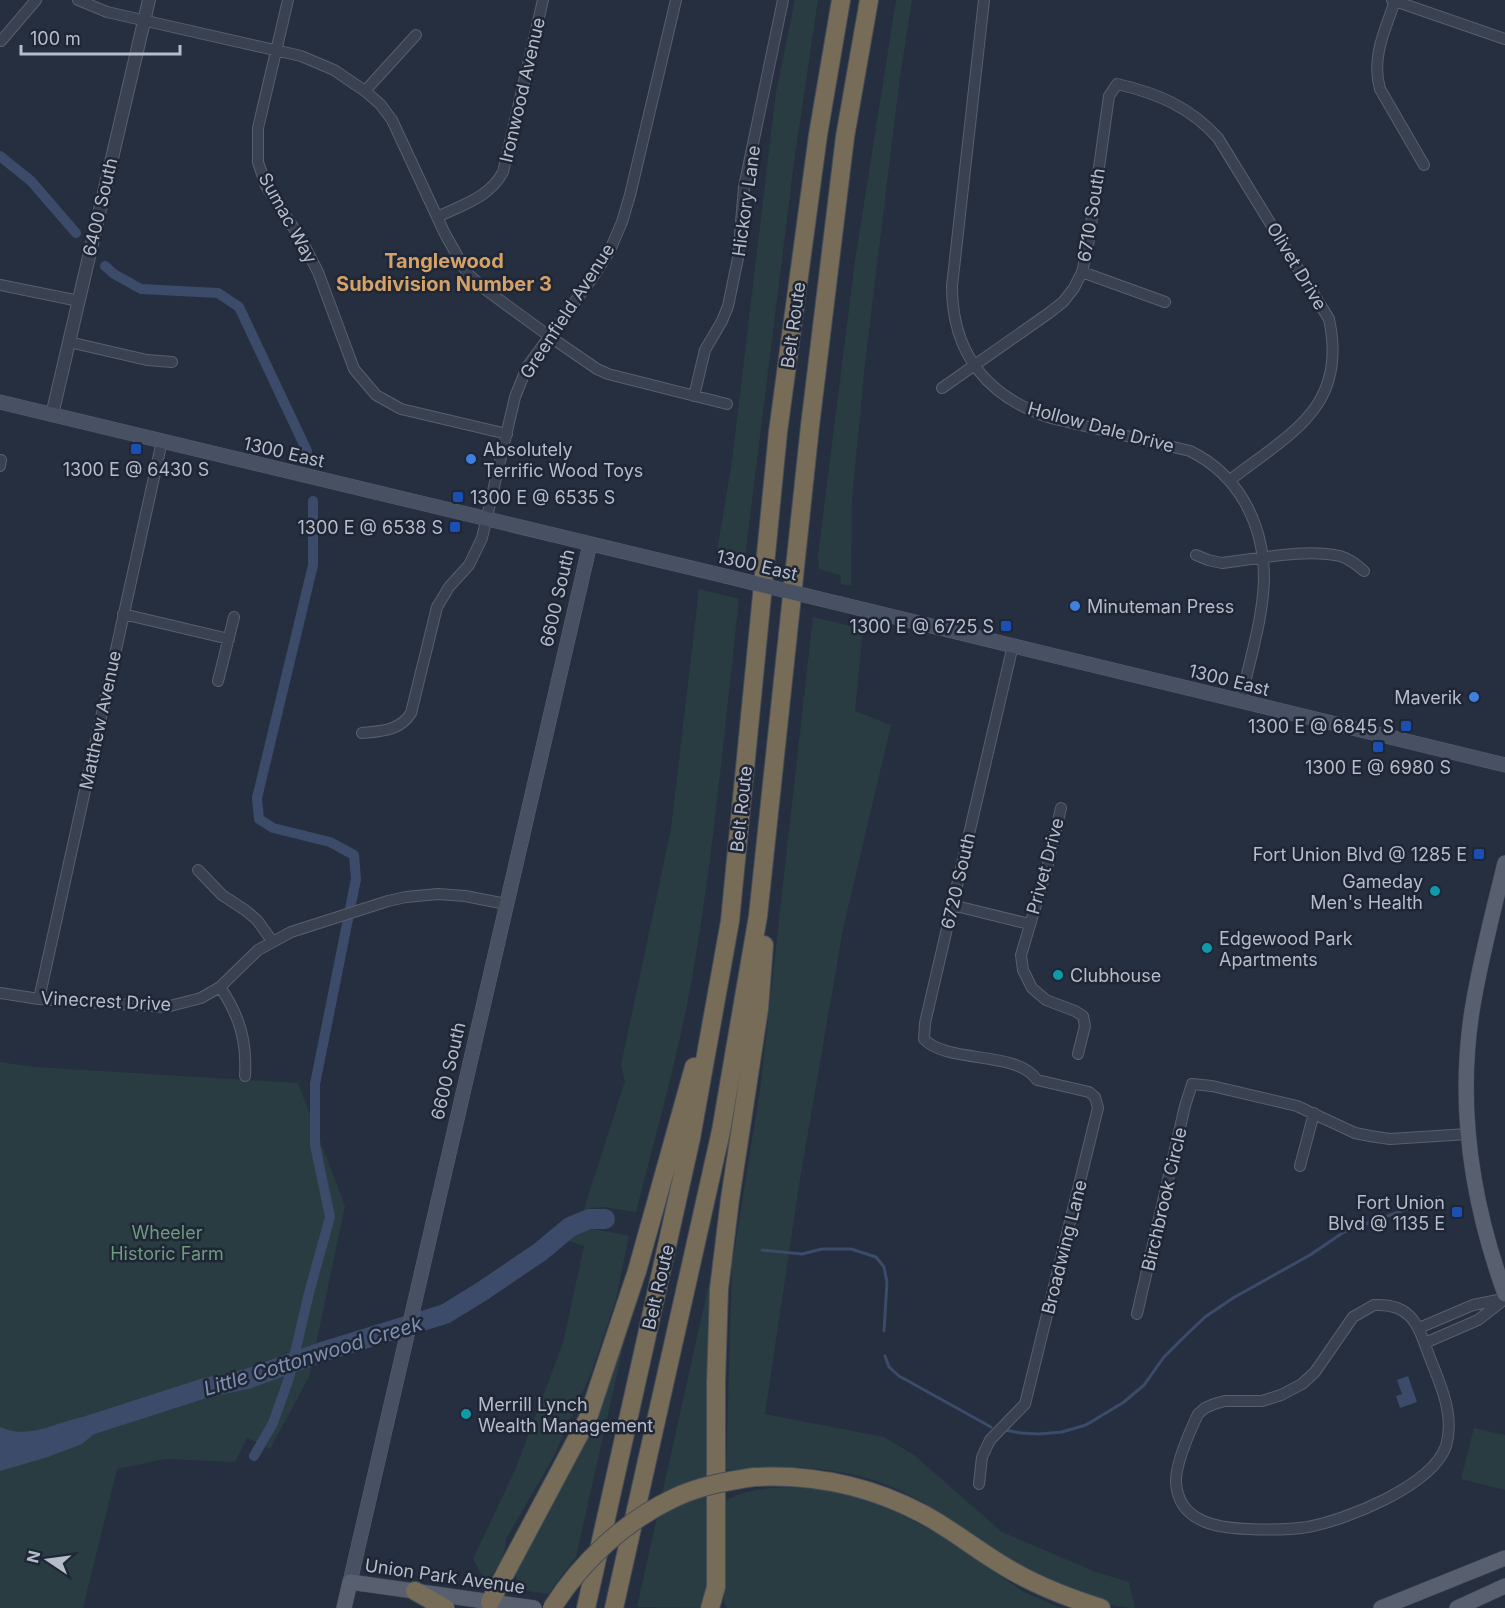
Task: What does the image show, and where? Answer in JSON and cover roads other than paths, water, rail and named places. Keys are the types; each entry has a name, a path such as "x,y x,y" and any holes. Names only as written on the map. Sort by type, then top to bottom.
{"highway":[{"name":"Belt Route","path":"586,1608 692,1138 730,921 778,432 818,135 841,0"},
{"name":"Belt Route","path":"614,1608 721,1131 758,916 810,426 845,137 869,0"},
{"path":"710,1608 716,1587 716,1382 720,1289 730,1199 759,1009 790,619"},
{"path":"490,1602 588,1418 637,1271 723,961"},
{"path":"552,1608 566,1586 592,1558 624,1530 675,1497 724,1482 754,1477 795,1476 842,1483 868,1490 923,1514 1016,1573 1071,1599 1101,1608"},
{"path":"415,1591 445,1608"}],"main road":[{"name":"1300 East","path":"0,402 1505,765"},
{"name":"6600 South","path":"344,1608 590,544"},
{"path":"1505,864 1483,953 1472,1012 1466,1077 1468,1134 1476,1193 1485,1235 1505,1294"},
{"path":"1381,1608 1505,1558"},
{"name":"Union Park Avenue","path":"350,1582 534,1608"},
{"path":"1457,1608 1505,1586"}],"street":[{"path":"2,41 36,0"},
{"path":"78,0 107,12 301,56 334,70 366,91 392,120 437,217 467,273 486,290 597,369 608,374 727,404"},
{"name":"6400 South","path":"52,415 149,0"},
{"name":"Sumac Way","path":"288,0 257,137 258,162 266,186 301,239 318,272 354,369 360,379 376,395 401,409 507,434"},
{"name":"Ironwood Avenue","path":"437,217 481,196 495,183 502,172 543,0"},
{"name":"Greenfield Avenue","path":"362,733 393,729 411,713 437,607 449,587 472,560 482,538 517,390 523,375 602,263 622,222 676,0"},
{"name":"Hickory Lane","path":"694,396 705,350 728,306 738,258 744,187 783,0"},
{"name":"Hollow Dale Drive","path":"984,0 952,286 952,306 962,344 982,376 1009,400 1029,411 1190,451 1207,459 1230,480 1248,509 1256,528 1264,580 1262,601 1240,701"},
{"path":"1424,165 1380,89 1378,80 1376,61 1394,0 1505,39"},
{"path":"366,91 416,35"},
{"name":"6710 South","path":"942,387 1064,302 1074,288 1082,272 1088,246 1109,96 1117,84"},
{"name":"Olivet Drive","path":"1117,84 1146,91 1176,103 1204,122 1218,138 1329,319 1334,341 1333,368 1326,391 1314,412 1296,430 1230,480"},
{"path":"1082,272 1165,302"},
{"path":"0,285 79,301"},
{"path":"69,342 147,360 172,362"},
{"name":"Matthew Avenue","path":"39,999 162,441"},
{"path":"1196,555 1222,563 1306,554 1341,556 1364,571"},
{"path":"123,614 229,639"},
{"path":"218,681 234,617"},
{"name":"6720 South","path":"1001,1061 941,1049 930,1045 924,1039 925,1023 1013,645"},
{"name":"Privet Drive","path":"1061,808 1047,868 1021,955 1023,970 1032,988 1046,1000 1083,1016 1085,1026 1078,1054"},
{"path":"198,870 217,891 257,920 272,941"},
{"name":"Vinecrest Drive","path":"0,993 39,999 166,1007 185,1004 220,987 258,950 272,941 291,932 342,915 406,897 438,894 465,896 506,904"},
{"name":"Privet Drive","path":"952,905 1029,924"},
{"path":"220,987 239,1019 245,1060 244,1077"},
{"name":"Broadwing Lane","path":"978,1484 982,1457 990,1440 1025,1404 1098,1108 1095,1097 1089,1092 1036,1080 1026,1069 1001,1061"},
{"name":"Birchbrook Circle","path":"1137,1314 1192,1084 1212,1086 1298,1106 1314,1113"},
{"path":"1300,1166 1314,1113 1355,1133 1390,1139 1468,1134"},
{"path":"1419,1328 1473,1305 1505,1299"},
{"path":"1425,1343 1479,1320 1505,1299"},
{"path":"1374,1305 1387,1305 1404,1310 1419,1328 1447,1401 1448,1432 1445,1446 1440,1457 1424,1474 1405,1488 1377,1503 1307,1527 1268,1530 1212,1525 1198,1520 1182,1503 1176,1482 1178,1468 1198,1414 1205,1407 1225,1401 1262,1401 1281,1395 1302,1384 1315,1372 1353,1317 1374,1305"}],"water":[{"path":"1408,1376 1417,1402 1400,1408 1396,1396 1402,1394 1397,1380"},
{"path":"115,1416 82,1444 0,1471 0,1427 21,1432 41,1429 82,1417"}],"waterway":[{"path":"0,156 31,181 76,233"},
{"path":"105,266 114,274 141,289 218,293 239,307 307,451"},
{"path":"254,1456 273,1423 289,1378 330,1217 315,1145 315,1084 356,879 354,855 330,842 273,828 259,819 257,798 313,565 313,501"},
{"name":"Little Cottonwood Creek","path":"1005,1430 1039,1434 1062,1432 1086,1425 1124,1402 1144,1385 1164,1357 1183,1338 1205,1317 1233,1298 1310,1255 1344,1232 1439,1197"},
{"name":"Little Cottonwood Creek","path":"90,1425 205,1388 247,1379 325,1351 445,1314 540,1252 570,1227 589,1219 605,1219"},
{"name":"Little Cottonwood Creek","path":"762,1250 802,1254 822,1249 851,1249 876,1257 884,1267 887,1282 884,1331"},
{"name":"Little Cottonwood Creek","path":"885,1356 889,1367 899,1376 991,1427"}],"place":[{"name":"1300 E @ 6430 S","path":"136,449"},
{"name":"Absolutely Terrific Wood Toys","path":"471,459"},
{"name":"1300 E @ 6535 S","path":"458,497"},
{"name":"1300 E @ 6538 S","path":"455,527"},
{"name":"Minuteman Press","path":"1075,606"},
{"name":"1300 E @ 6725 S","path":"1006,626"},
{"name":"Maverik","path":"1474,697"},
{"name":"1300 E @ 6845 S","path":"1406,726"},
{"name":"1300 E @ 6980 S","path":"1378,747"},
{"name":"Fort Union Blvd @ 1285 E","path":"1479,854"},
{"name":"Gameday Men's Health","path":"1435,891"},
{"name":"Edgewood Park Apartments","path":"1207,948"},
{"name":"Clubhouse","path":"1058,975"},
{"name":"Fort Union Blvd @ 1135 E","path":"1457,1212"},
{"name":"Merrill Lynch Wealth Management","path":"466,1414"}],"district":[{"name":"Tanglewood Subdivision Number 3","path":"444,272"}],"park label":[{"name":"Wheeler Historic Farm","path":"167,1242"}]}
